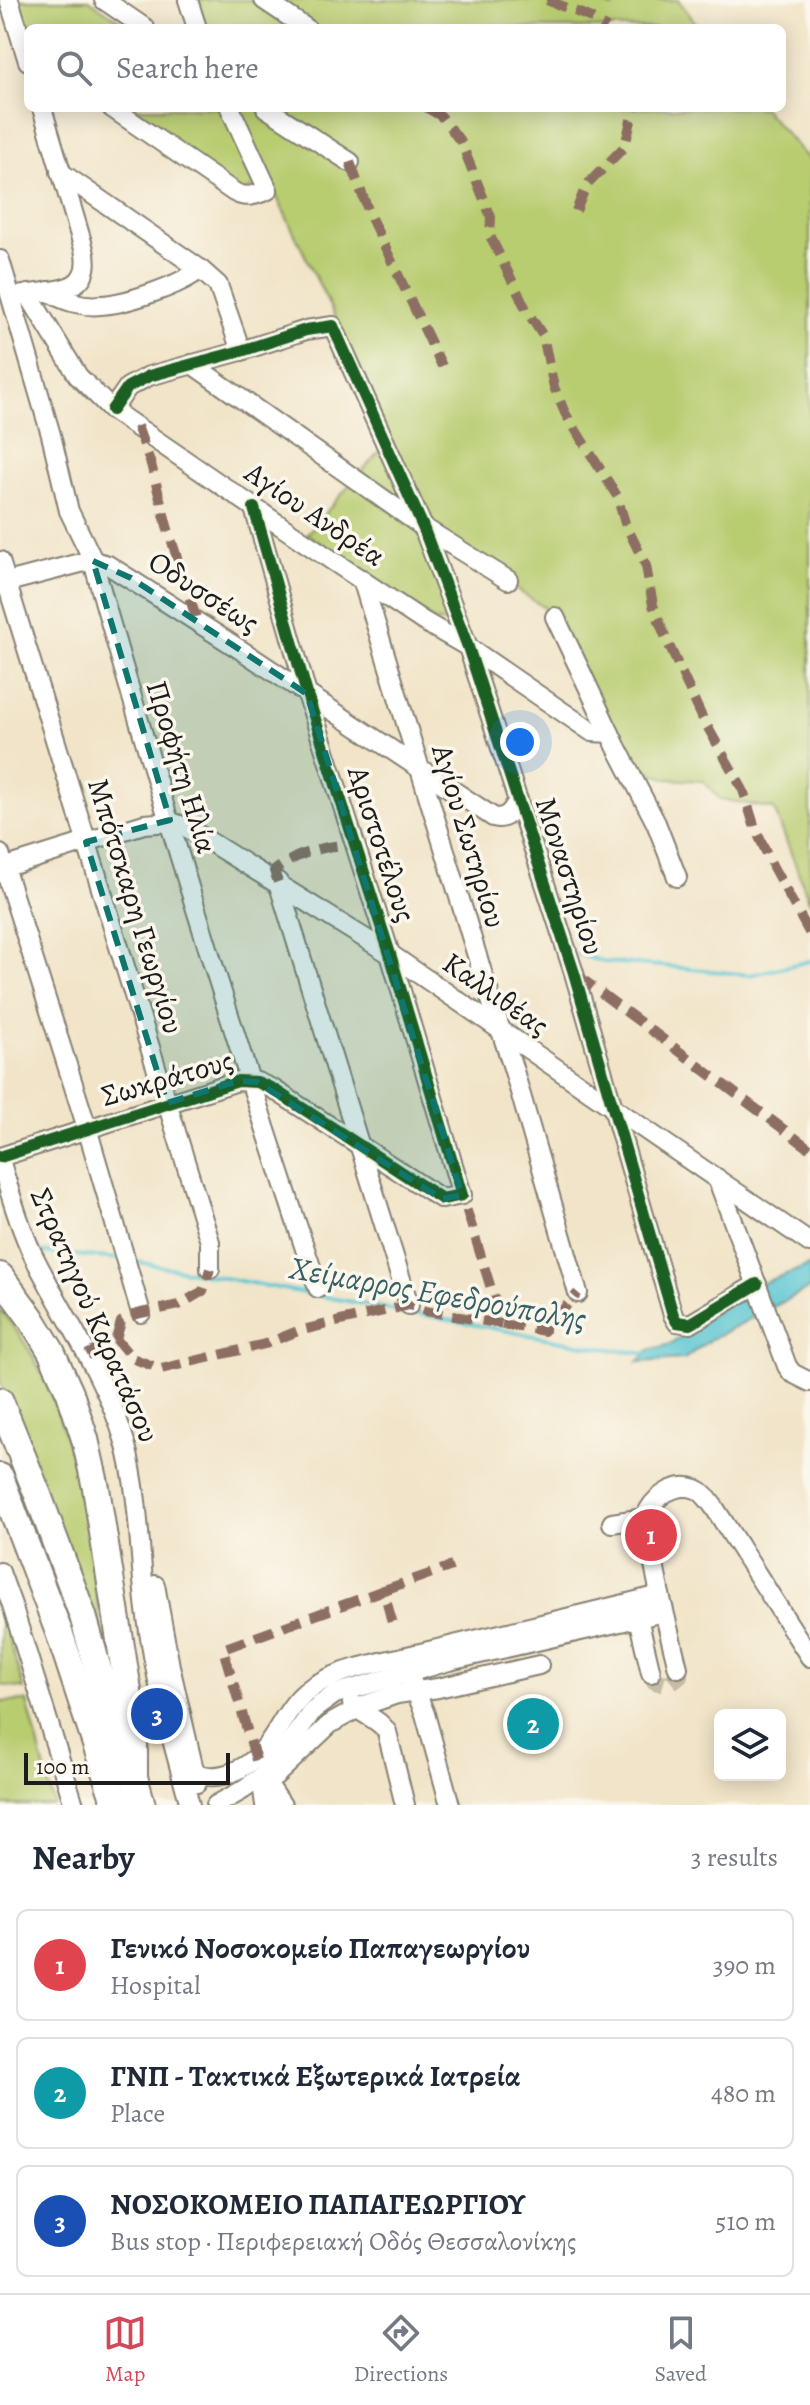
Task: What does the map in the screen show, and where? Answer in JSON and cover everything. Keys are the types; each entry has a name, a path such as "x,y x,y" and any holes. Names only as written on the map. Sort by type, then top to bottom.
{"highway":[{"path":"0,1276 51,1351 70,1393 88,1451 134,1729 134,1777"},
{"path":"0,1401 83,1616 116,1733 142,1805"},
{"path":"0,1477 86,1709 116,1805"}],"street":[{"path":"9,0 24,45"},
{"path":"104,0 139,24"},
{"path":"188,0 196,24"},
{"path":"264,0 300,24"},
{"path":"13,297 70,287 85,275 87,267 43,112"},
{"path":"118,112 239,195 253,196 268,190 232,112"},
{"path":"272,112 350,162"},
{"path":"60,172 200,269 218,285 241,351 164,370 136,381 124,390 112,410"},
{"name":"Προφήτη Ηλία","path":"0,260 51,435 69,511 93,561 249,1080 318,1288"},
{"path":"48,291 69,301 100,306 163,289 200,269"},
{"name":"Αγίου Ανδρέα","path":"13,297 78,376 112,410 592,732 610,733"},
{"name":"Μοναστηρίου","path":"241,351 320,326 333,326 423,527 468,647 574,973 673,1315 677,1322 690,1324 757,1284"},
{"path":"192,364 423,527 508,580"},
{"name":"Αριστοτέλους","path":"254,508 307,694 390,954 462,1195"},
{"name":"Μπότσκαρη Γεωργίου","path":"0,561 3,583 210,1242 210,1269"},
{"path":"3,583 93,561"},
{"name":"Οδυσσέως","path":"93,561 108,565 131,578 470,803 497,818 503,818 518,800"},
{"name":"Αγίου Σωτηρίου","path":"362,579 578,1293"},
{"path":"555,617 656,823 677,877"},
{"path":"141,1313 87,1128 1,863 144,824 171,822"},
{"name":"Καλλιθέας","path":"171,822 194,831 390,954 810,1243"},
{"path":"278,882 409,1305"},
{"name":"Σωκράτους","path":"0,1159 87,1128 249,1080 273,1089 442,1199 462,1195"},
{"name":"Στρατηγού Καρατάσου","path":"0,1159 34,1258 116,1416 136,1493"},
{"path":"717,1178 787,1366 792,1373 810,1382"},
{"path":"678,1668 645,1518 656,1500 671,1490 694,1489 705,1496 752,1563 810,1657"},
{"path":"136,1493 145,1517 157,1601 203,1805"},
{"path":"136,1493 153,1659 190,1805"},
{"path":"612,1523 645,1518"},
{"path":"0,1572 74,1805"},
{"path":"404,1665 638,1618 662,1604"},
{"path":"234,1805 264,1774 313,1686 337,1684 404,1665 662,1604"},
{"path":"638,1618 651,1673"},
{"path":"404,1665 417,1691 450,1805"},
{"path":"216,1805 296,1757 325,1728 356,1708 392,1695 539,1665"},
{"path":"337,1684 356,1708 378,1721 387,1732 405,1805"},
{"path":"194,1772 207,1776 224,1775 248,1765 264,1774 282,1805"},
{"path":"264,1774 265,1805"}],"highlighted area":[{"path":"93,561 131,578 307,694 462,1195 442,1199 257,1082 238,1081 167,1103 86,842 170,820"}],"green space":[{"path":"15,0 89,0 126,24 24,24 24,29"},
{"path":"194,0 592,0 613,8 617,0 678,0 697,24 203,24"},
{"path":"126,112 767,112 810,161 810,903 774,809 720,799 703,781 667,779 633,765 549,611 411,512 448,609 448,619 444,623 433,620 307,534 390,439 268,179 241,194"},
{"path":"0,1310 26,1344 47,1385 63,1429 85,1524 106,1661 0,1381"},
{"path":"1,1613 24,1689 0,1685"},
{"path":"27,1701 54,1805 0,1805 0,1702"}],"water":[{"path":"810,1265 810,1288 711,1339 684,1359 638,1362 649,1350 671,1344 729,1302 765,1282"}],"waterway":[{"name":"Χείμαρρος Εφεδρούπολης","path":"578,954 603,962 750,975 810,961"},
{"name":"Χείμαρρος Εφεδρούπολης","path":"40,1252 120,1259"},
{"name":"Χείμαρρος Εφεδρούπολης","path":"133,1261 594,1347 648,1354"}],"tunnel":[{"path":"651,1673 655,1681 668,1685 679,1676 678,1668"}],"marked path":[{"path":"547,0 600,24"},
{"path":"434,112 441,116 461,142 491,217 490,236 527,311 543,336 554,387 565,413 617,496 625,523 646,566 653,605 667,641 702,717 743,790 755,828 773,867 810,934"},
{"path":"576,211 586,186 625,146 633,112"},
{"path":"350,162 371,218 442,366"},
{"path":"137,426 197,621"},
{"path":"278,882 274,871 292,859 323,848 356,845"},
{"path":"577,975 810,1149"},
{"path":"87,1355 116,1339 132,1358 161,1369 265,1344 298,1331 409,1305 425,1311 502,1324 462,1195"},
{"path":"116,1339 121,1322 130,1316 179,1305 203,1291 210,1269"},
{"path":"502,1324 544,1331 544,1325 578,1293"},
{"path":"384,1590 452,1566"},
{"path":"256,1760 223,1649 384,1590 394,1631"}],"cycle path":[{"path":"112,410 128,387 149,376 306,330 333,326 423,527 468,647 574,973 673,1315 677,1322 690,1324 757,1284"},
{"path":"0,1157 238,1081 257,1082 273,1089 442,1199 462,1195 390,954 307,694 254,508"}],"place":[{"name":"Γενικό Νοσοκομείο Παπαγεωργίου","path":"651,1535"},
{"name":"ΝΟΣΟΚΟΜΕΙΟ ΠΑΠΑΓΕΩΡΓΙΟΥ","path":"157,1714"},
{"name":"ΓΝΠ - Τακτικά Εξωτερικά Ιατρεία","path":"533,1724"}]}
